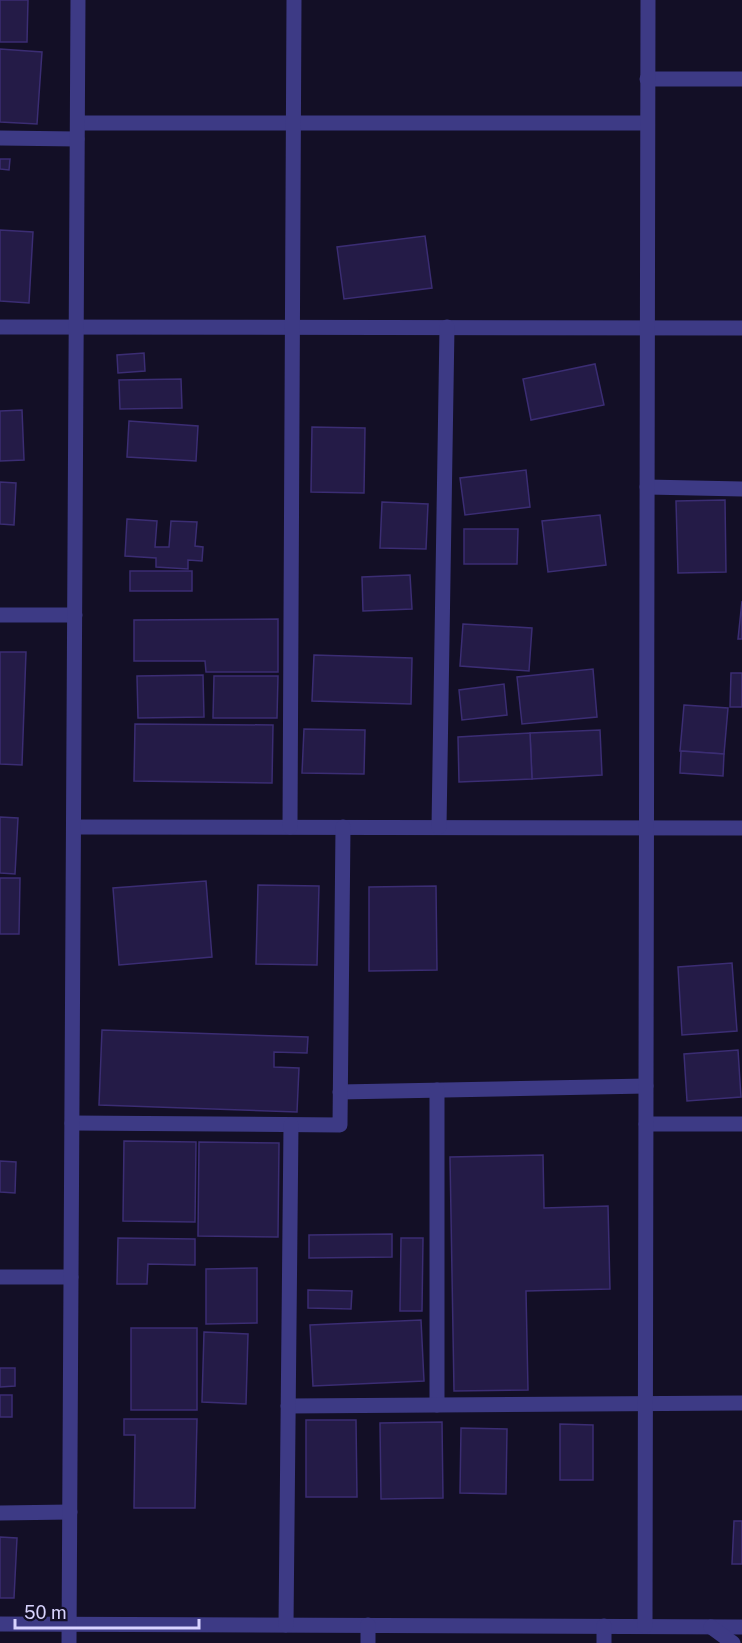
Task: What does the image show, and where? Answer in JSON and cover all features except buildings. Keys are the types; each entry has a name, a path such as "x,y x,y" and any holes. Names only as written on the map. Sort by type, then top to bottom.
{"street":[{"path":"69,1643 78,0"},
{"path":"291,827 294,0"},
{"path":"645,1626 648,0"},
{"path":"647,79 742,79"},
{"path":"0,138 77,131 294,123 647,123"},
{"path":"0,327 742,328"},
{"path":"439,827 447,327"},
{"path":"647,487 742,489"},
{"path":"0,615 75,615"},
{"path":"74,827 742,828"},
{"path":"72,1123 340,1125 343,827"},
{"path":"340,1092 646,1086"},
{"path":"437,1090 437,1405"},
{"path":"646,1124 742,1124"},
{"path":"286,1625 291,1125"},
{"path":"0,1277 71,1277"},
{"path":"288,1406 742,1403"},
{"path":"0,1513 70,1512"},
{"path":"0,1624 742,1627"},
{"path":"368,1625 368,1643"},
{"path":"604,1626 604,1643"},
{"path":"711,1627 733,1643"}]}
